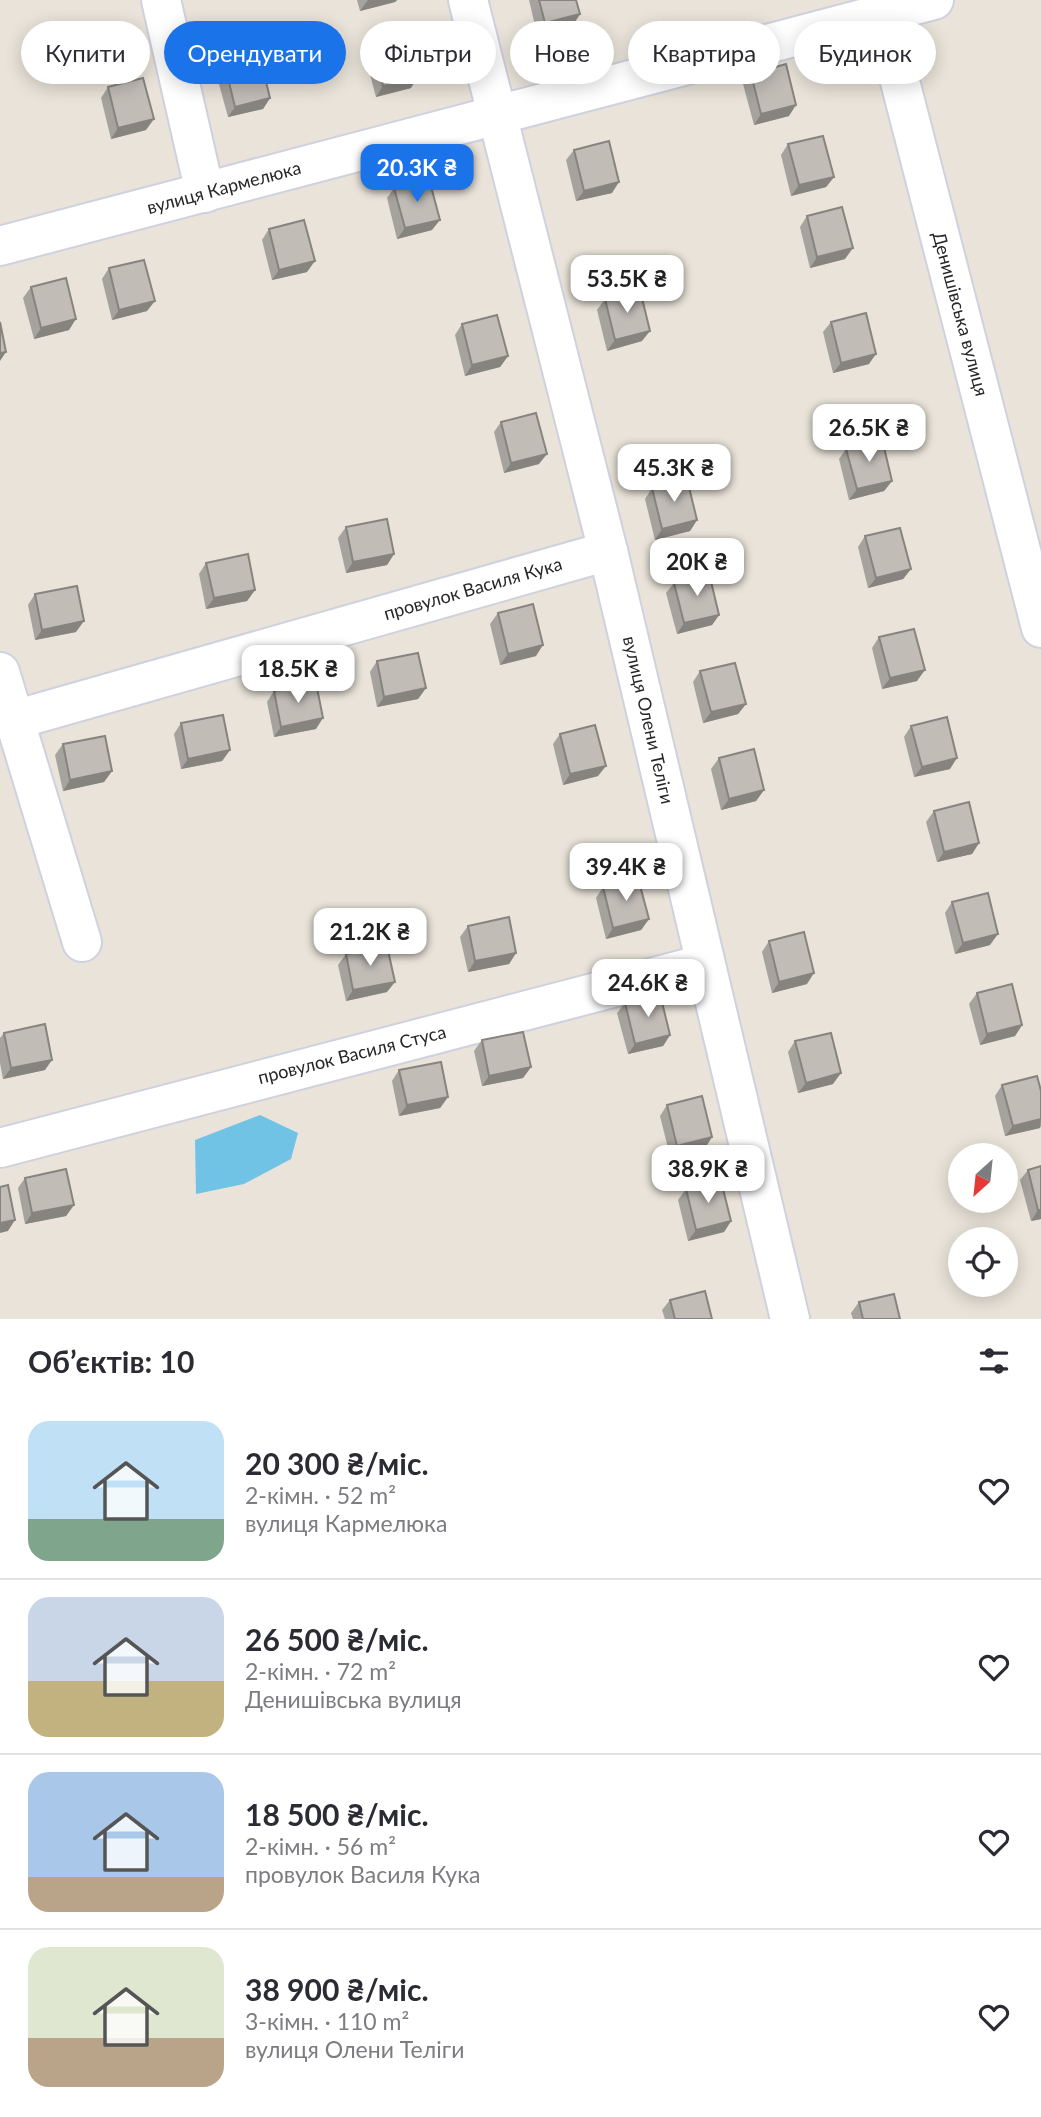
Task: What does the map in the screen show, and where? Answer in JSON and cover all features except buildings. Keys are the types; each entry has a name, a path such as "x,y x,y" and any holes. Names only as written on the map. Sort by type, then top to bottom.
{"street":[{"path":"161,0 205,193"},
{"name":"вулиця Олени Теліги","path":"468,0 608,551 790,1319"},
{"name":"вулиця Кармелюка","path":"0,246 496,117 881,7 934,0"},
{"name":"Денишівська вулиця","path":"881,7 1041,628"},
{"name":"провулок Василя Кука","path":"14,720 608,551"},
{"path":"0,672 82,942"},
{"name":"провулок Василя Стуса","path":"0,1148 704,964"}],"water":[{"path":"260,1115 298,1133 291,1159 244,1184 196,1194 195,1140"}]}
